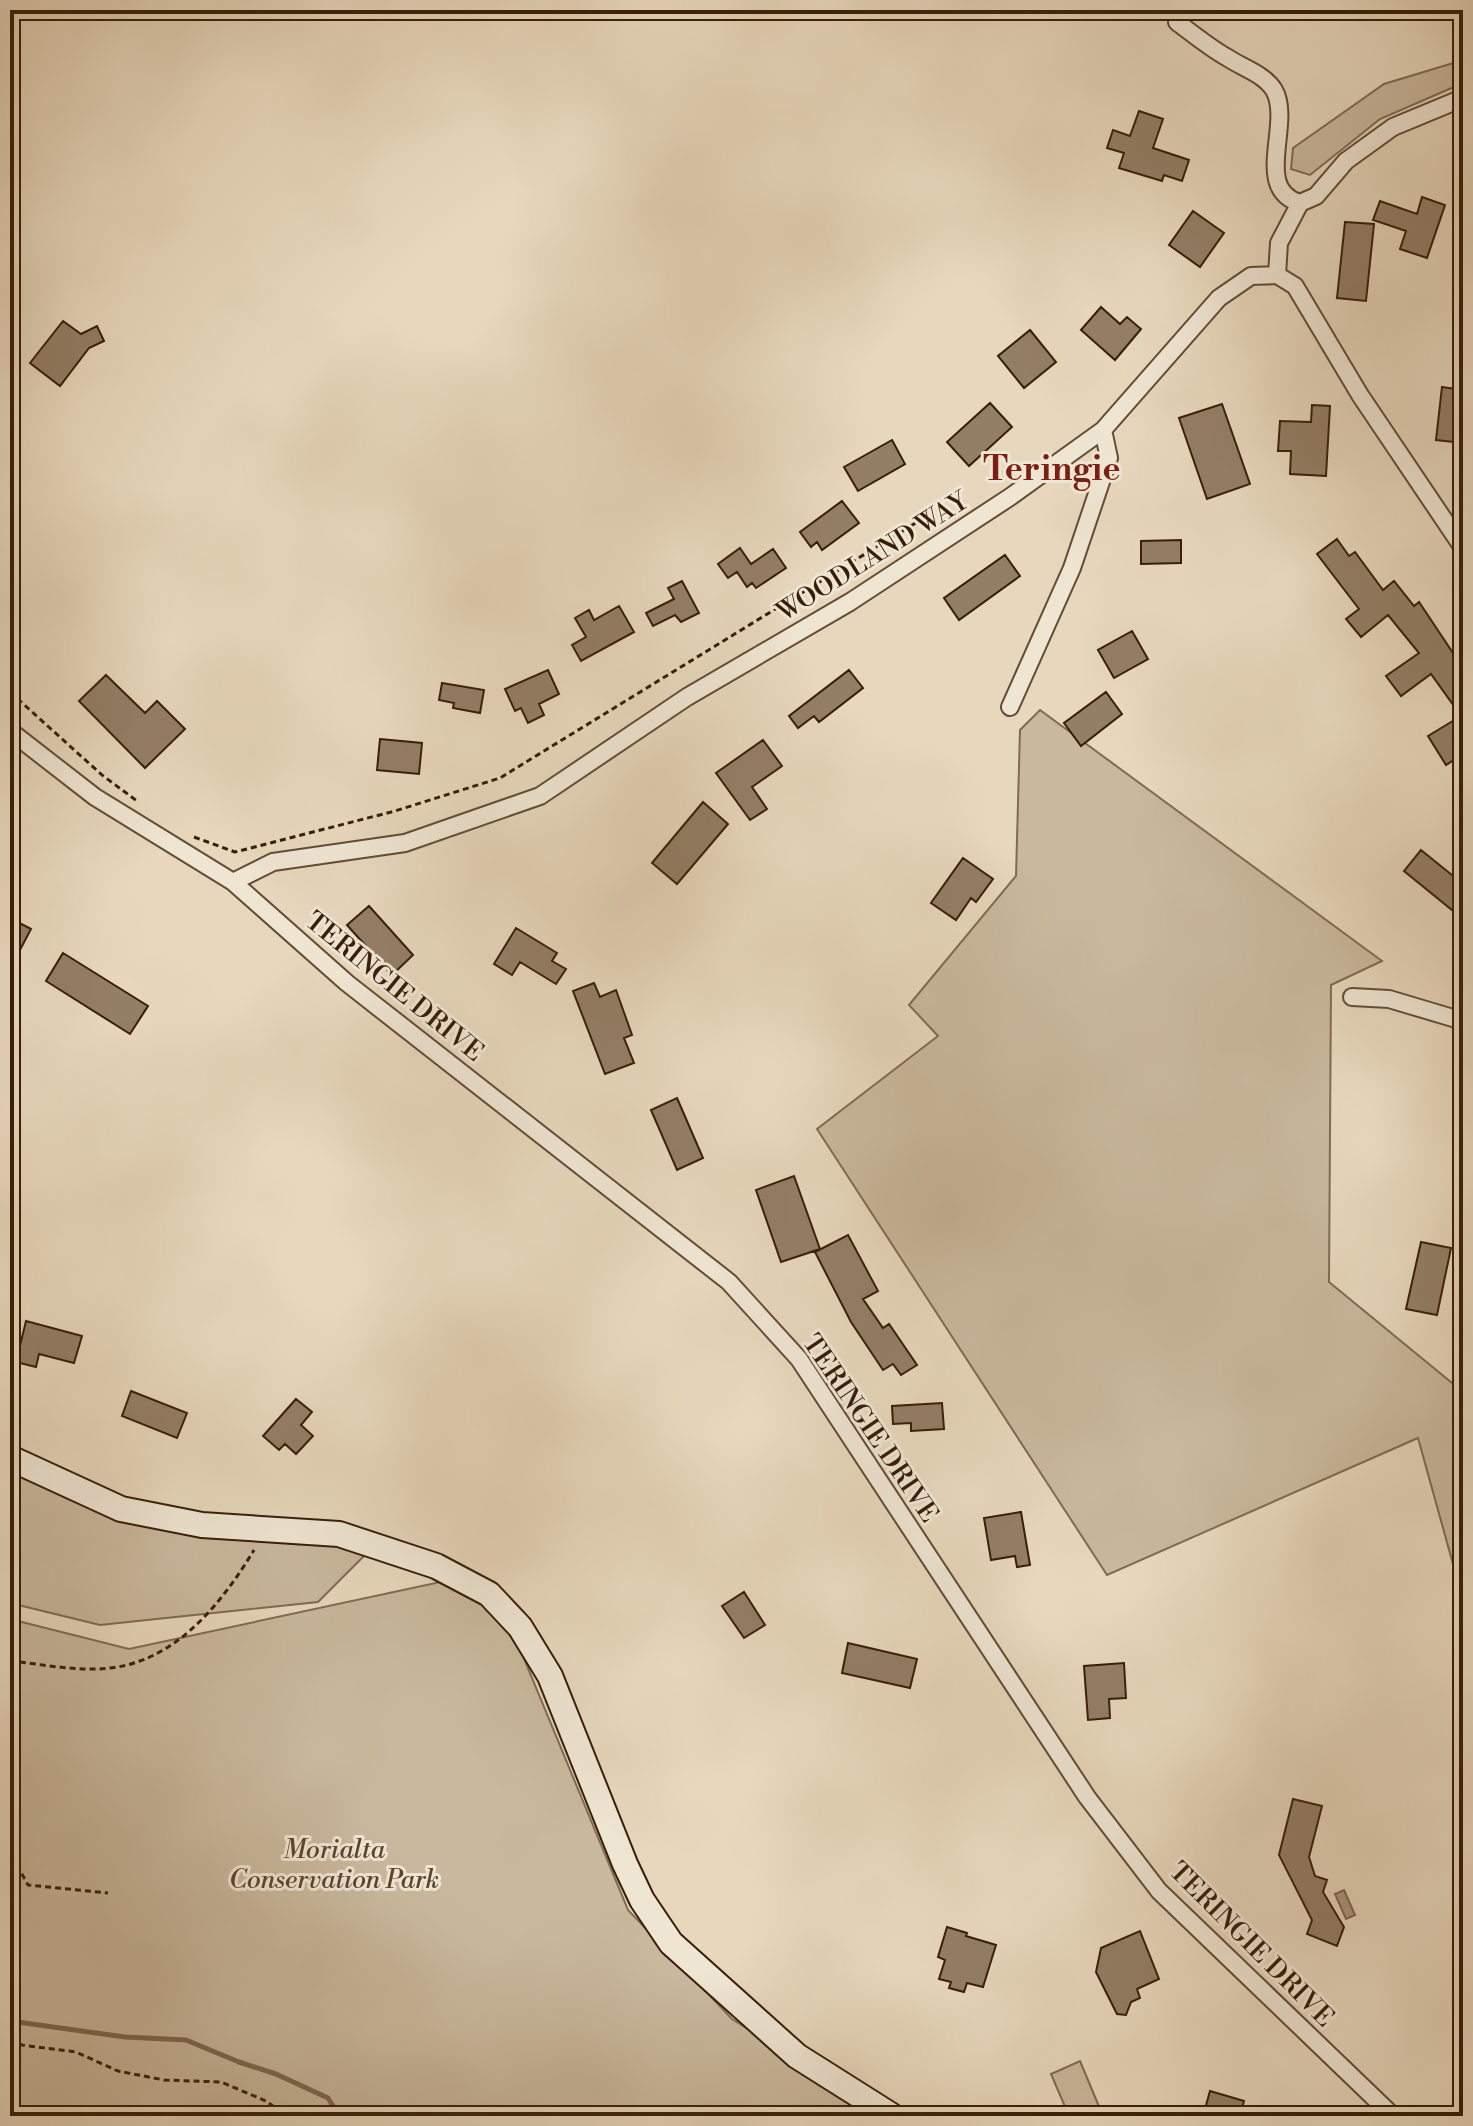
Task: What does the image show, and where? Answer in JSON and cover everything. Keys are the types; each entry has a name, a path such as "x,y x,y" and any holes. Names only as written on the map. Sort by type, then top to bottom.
{"main road":[{"path":"10,1458 121,1509 202,1525 339,1534 436,1566 489,1594 520,1627 550,1676 630,1876 671,1943 797,2056 892,2116"}],"street":[{"path":"1177,22 1227,58 1258,75 1274,91 1280,118 1276,162 1279,188 1289,200 1300,203"},
{"path":"1463,98 1393,127 1346,161 1316,196 1300,203 1279,243 1277,275 1295,286 1360,395 1463,548"},
{"name":"WOODLAND WAY","path":"233,882 273,862 405,843 540,796 687,697 850,602 1103,430 1219,298 1251,276 1277,275"},
{"path":"1010,707 1072,568 1109,458 1103,430"},
{"name":"TERINGIE DRIVE","path":"10,731 95,797 233,882 347,983 729,1282 799,1359 1087,1797 1159,1891 1393,2116"},
{"path":"1352,997 1389,999 1463,1021"}],"path":[{"path":"191,836 235,852 395,811 500,778 927,516 952,535"},
{"path":"10,692 102,775 139,803"},
{"path":"10,1661 109,1668 146,1659 165,1649 214,1609 265,1529"},
{"path":"10,1859 14,1860 28,1885 108,1893"},
{"path":"10,2040 22,2045 76,2052 118,2071 133,2074 164,2080 221,2082 266,2101 287,2116"}],"green space":[{"path":"1463,60 1463,83 1380,119 1310,175 1291,169 1293,148 1384,84"},
{"path":"1040,710 1382,961 1331,985 1329,1282 1463,1392 1463,1600 1418,1438 1107,1575 817,1129 938,1036 909,1005 1016,876 1020,730"},
{"path":"10,1470 129,1522 370,1550 318,1602 100,1625 10,1603"},
{"name":"Morialta Conservation Park","path":"445,1581 501,1603 628,1910 732,2019 850,2093 879,2116 10,2116 10,1619 129,1649"},
{"path":"1080,2061 1103,2116 1069,2116 1051,2074"}],"shaded area":[{"path":"1344,1890 1355,1915 1346,1919 1335,1894"}],"building":[{"path":"1139,111 1163,119 1153,148 1189,160 1182,181 1164,175 1162,181 1119,168 1124,153 1107,148 1113,130 1130,136"},
{"path":"1422,197 1445,205 1427,258 1400,249 1406,231 1373,220 1380,201 1417,214"},
{"path":"1193,211 1224,233 1200,267 1169,245"},
{"path":"1345,222 1374,224 1366,301 1337,298"},
{"path":"1101,307 1120,324 1127,317 1141,329 1115,360 1081,330"},
{"path":"63,321 81,334 97,326 104,341 89,348 60,386 30,363"},
{"path":"1030,330 1056,362 1024,388 998,356"},
{"path":"1442,387 1463,390 1463,443 1436,440"},
{"path":"990,403 1012,427 969,466 947,442"},
{"path":"1222,404 1250,484 1207,499 1179,418"},
{"path":"1312,405 1330,406 1326,476 1290,474 1291,451 1278,451 1280,421 1311,422"},
{"path":"892,440 905,464 858,491 844,467"},
{"path":"842,501 859,523 822,550 817,542 811,547 800,532"},
{"path":"1337,539 1349,556 1355,552 1383,590 1394,581 1414,606 1419,602 1463,668 1463,754 1446,765 1428,736 1461,716 1431,674 1401,696 1386,676 1419,653 1388,615 1361,637 1346,619 1359,609 1317,554"},
{"path":"1181,540 1181,563 1141,564 1141,541"},
{"path":"740,548 751,564 773,549 786,568 756,588 752,583 747,587 737,572 728,578 718,564"},
{"path":"1005,555 1020,576 959,620 944,598"},
{"path":"682,581 699,613 681,622 675,615 653,626 646,613 674,599 668,588"},
{"path":"619,606 634,632 581,661 572,645 586,637 575,618 589,610 594,620"},
{"path":"1132,631 1148,659 1114,678 1098,650"},
{"path":"548,670 559,694 539,704 544,715 528,723 521,708 515,711 505,689"},
{"path":"849,670 863,688 819,722 814,716 798,728 789,716"},
{"path":"106,675 145,713 157,701 185,729 145,768 79,701"},
{"path":"442,683 484,690 480,713 453,708 454,703 439,700"},
{"path":"1106,692 1122,714 1081,746 1064,723"},
{"path":"380,739 422,743 419,774 377,770"},
{"path":"763,740 782,766 752,787 767,809 750,820 716,773"},
{"path":"703,802 728,824 677,884 652,863"},
{"path":"1421,850 1463,884 1463,897 1452,910 1404,871"},
{"path":"963,858 993,879 976,902 971,898 956,920 931,903"},
{"path":"369,906 413,955 392,975 347,925"},
{"path":"10,918 31,929 20,950 10,945"},
{"path":"516,928 557,953 552,961 566,969 556,984 520,962 512,975 494,964"},
{"path":"63,953 148,1006 130,1034 46,981"},
{"path":"594,983 600,997 616,990 632,1035 624,1038 634,1063 605,1074 573,991"},
{"path":"677,1098 703,1158 677,1170 651,1110"},
{"path":"794,1176 820,1249 781,1262 756,1190"},
{"path":"848,1235 878,1291 863,1299 883,1328 889,1324 917,1365 901,1375 893,1364 883,1370 851,1322 815,1252"},
{"path":"1421,1242 1451,1248 1437,1315 1406,1309"},
{"path":"26,1321 82,1336 74,1363 39,1354 36,1367 16,1362"},
{"path":"131,1391 187,1413 177,1438 122,1416"},
{"path":"296,1399 312,1412 301,1425 313,1436 296,1454 285,1444 279,1450 263,1436"},
{"path":"942,1403 944,1429 911,1431 911,1423 893,1424 892,1406"},
{"path":"1021,1512 1030,1565 1017,1567 1015,1556 991,1560 984,1518"},
{"path":"744,1592 765,1625 744,1638 722,1606"},
{"path":"848,1643 917,1659 910,1688 842,1673"},
{"path":"1124,1663 1126,1698 1109,1699 1110,1718 1088,1720 1084,1666"},
{"path":"1293,1799 1322,1806 1309,1857 1315,1876 1327,1880 1323,1892 1344,1927 1337,1946 1307,1934 1312,1920 1279,1855"},
{"path":"947,1927 996,1945 983,1987 967,1983 964,1992 949,1988 951,1982 939,1979 945,1960 938,1957"},
{"path":"1140,1931 1159,1979 1137,1989 1140,1998 1131,2002 1126,2015 1117,2014 1096,1972 1101,1948"},
{"path":"1210,2091 1244,2101 1240,2116 1203,2116"}],"waterway":[{"path":"10,2021 125,2037 186,2040 276,2074 328,2098 339,2116"}],"district":[{"name":"Teringie","path":"1052,468"}]}
